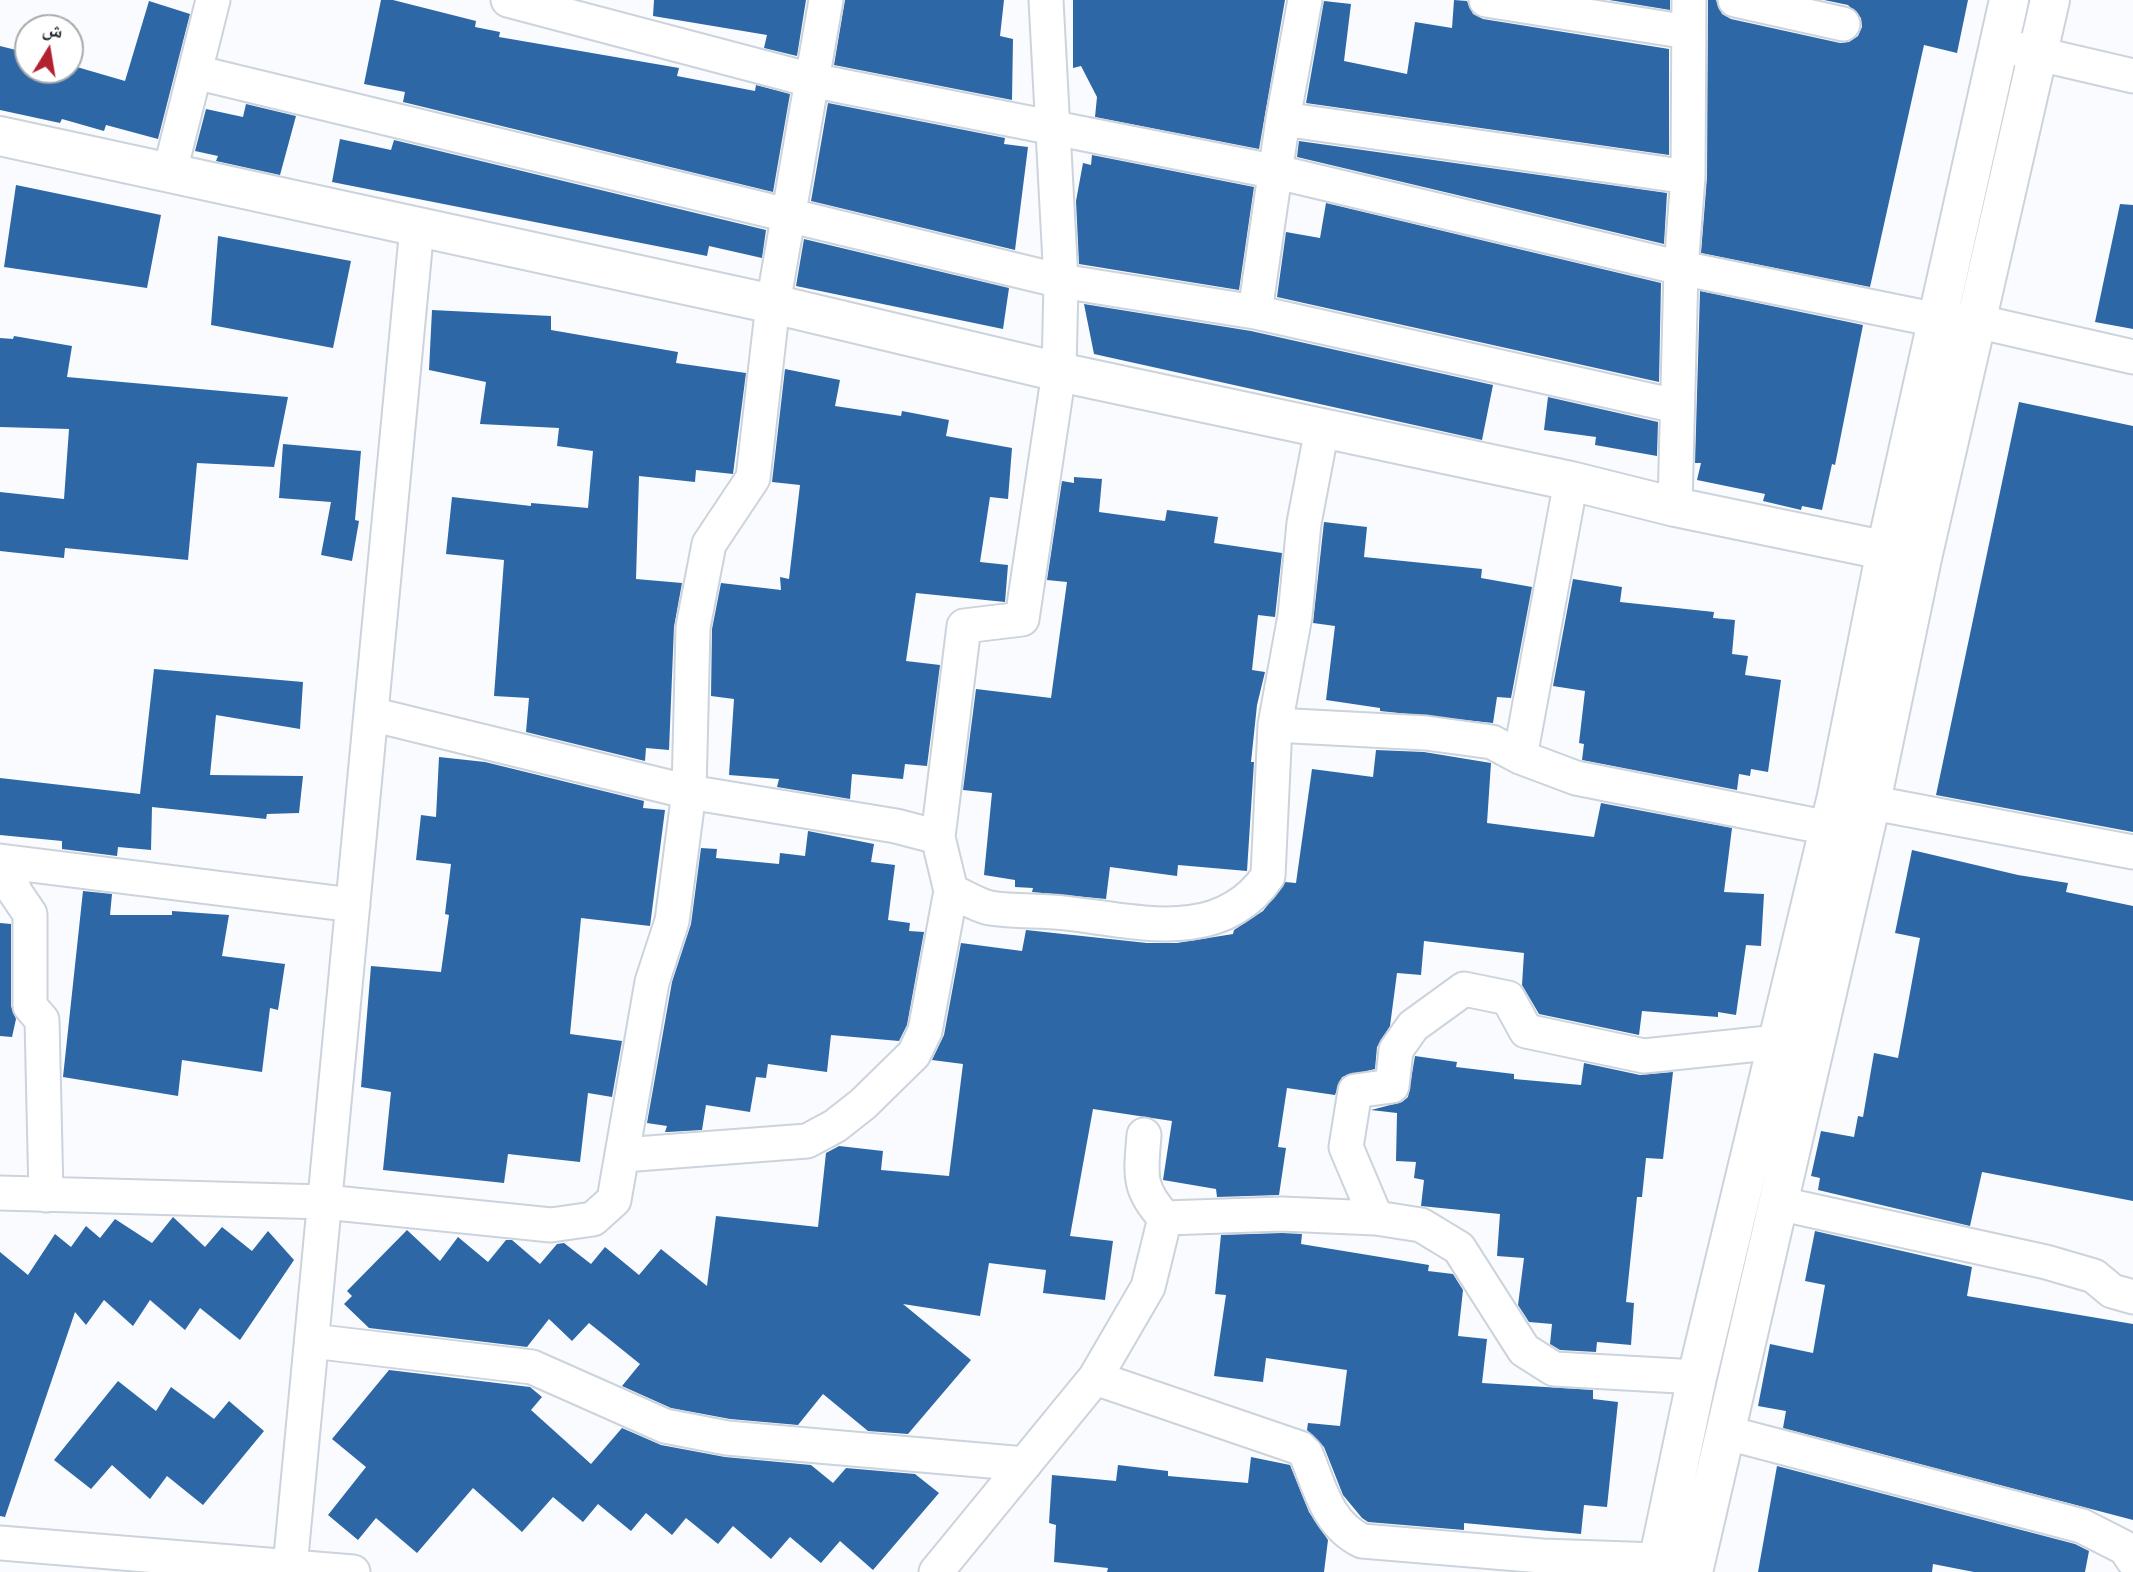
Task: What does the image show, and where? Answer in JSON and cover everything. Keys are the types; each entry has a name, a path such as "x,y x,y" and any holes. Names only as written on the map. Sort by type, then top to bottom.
{"street":[{"path":"170,171 213,0"},
{"path":"508,0 811,80 1277,172 1681,268 1937,320 1976,321 2133,357"},
{"path":"0,1193 325,1202 551,1225 593,1219 614,1200 652,982 672,921 690,792 693,627 709,544 753,478 773,304 826,0"},
{"path":"623,1155 807,1141 854,1111 914,1054 925,1031 951,891 938,837 964,626 1023,619 1059,372 1061,281 1046,0"},
{"path":"1255,312 1283,119 1305,0"},
{"path":"1486,0 1688,16 1688,177 1681,268 1675,508"},
{"path":"1735,0 1843,24"},
{"path":"1904,554 1937,320 2009,0"},
{"path":"1669,1568 1698,1377 1778,1042 1845,809 1904,554 1976,321 2050,0"},
{"path":"1999,45 2133,76"},
{"path":"195,72 1061,281 1255,312 1676,406"},
{"path":"1283,119 1688,177"},
{"path":"0,135 773,304 1059,372 1571,481 1675,508 1904,554"},
{"path":"290,1567 416,227"},
{"path":"951,891 989,908 1067,913 1161,926 1222,916 1254,895 1268,876 1275,725 1294,616 1304,523 1322,429"},
{"path":"1520,757 1571,481"},
{"path":"371,713 690,792 896,826 938,837"},
{"path":"1275,725 1492,742 1520,757 1576,778 1845,809 2133,852"},
{"path":"1669,1568 1724,1432 1777,1203 1845,809"},
{"path":"46,1195 42,1020 30,1006 30,914 15,892 3,861 353,905"},
{"path":"1376,1218 1346,1147 1355,1091 1392,1086 1396,1050 1413,1026 1464,989 1508,998 1526,1031 1644,1056 1778,1042"},
{"path":"1144,1135 1140,1179 1148,1199 1165,1218"},
{"path":"1777,1203 2046,1262 2094,1276 2112,1291 2133,1297"},
{"path":"1165,1218 1282,1214 1376,1218 1421,1225 1460,1248 1524,1350 1554,1369 1698,1377"},
{"path":"936,1572 1095,1378 1148,1287 1165,1218"},
{"path":"312,1342 532,1367 655,1422 727,1438 1025,1464"},
{"path":"1095,1378 1300,1448 1306,1454 1331,1515 1345,1532 1362,1541 1390,1546 1669,1568"},
{"path":"1724,1432 2082,1525 2125,1548 2133,1560"},
{"path":"0,1543 353,1572"}],"building":[{"path":"381,0 393,0 476,21 475,27 500,32 499,37 679,68 677,76 755,91 756,85 790,94 773,192 403,102 405,92 364,84"},
{"path":"654,0 806,0 797,56 764,48 767,35 653,16"},
{"path":"845,0 1004,0 1000,36 1013,39 1012,100 834,65"},
{"path":"1073,0 1285,0 1259,149 1095,117 1097,97 1081,66 1073,68"},
{"path":"1454,0 1467,1 1473,14 1483,19 1669,49 1669,155 1306,103 1324,1 1351,4 1344,61 1407,74 1415,22 1452,28"},
{"path":"1609,0 1670,0 1670,10"},
{"path":"1708,0 1716,0 1722,14 1731,19 1840,43 1849,42 1858,36 1862,27 1861,18 1848,5 1824,0 1968,0 1957,53 1924,45 1870,287 1701,253 1707,177"},
{"path":"149,1 190,14 158,139 106,125 104,131 62,119 60,123 0,110 0,46 14,50 14,84 84,84 84,69 125,81"},
{"path":"828,103 1005,138 1004,144 1028,147 1015,250 811,201"},
{"path":"246,104 296,116 280,175 216,161 218,156 195,151 206,109 243,117"},
{"path":"340,139 391,150 394,140 766,230 762,258 709,246 707,256 332,182"},
{"path":"1299,141 1667,193 1664,244 1297,157"},
{"path":"1092,155 1254,187 1239,290 1079,264 1076,201 1083,163 1091,165"},
{"path":"16,185 161,215 147,288 4,267"},
{"path":"1326,203 1661,283 1659,382 1277,297 1286,232 1320,238"},
{"path":"2120,204 2133,205 2133,329 2095,322"},
{"path":"218,236 351,261 333,348 211,325"},
{"path":"804,239 1009,288 1003,329 796,286"},
{"path":"1700,291 1863,325 1835,465 1832,464 1822,510 1802,506 1801,510 1763,501 1765,494 1697,480 1701,463 1695,463"},
{"path":"1084,304 1251,331 1493,385 1482,440 1094,354"},
{"path":"432,310 551,316 551,330 678,352 676,363 746,373 733,474 696,470 695,482 639,476 636,579 682,583 674,627 669,750 646,748 645,761 526,732 529,698 494,696 504,560 446,554 452,497 531,506 531,503 588,508 593,451 557,446 559,428 480,424 486,382 429,370"},
{"path":"14,336 72,346 67,377 288,397 274,467 197,463 188,560 65,548 64,558 0,551 0,492 64,499 69,429 0,427 0,338 13,339"},
{"path":"785,369 840,380 835,406 901,416 902,411 949,420 946,436 1012,448 1008,499 990,497 980,562 1008,565 1005,602 916,593 906,661 940,665 927,766 905,764 903,779 852,774 850,799 777,787 779,779 729,775 734,699 711,696 712,629 721,583 781,590 780,577 789,579 800,485 772,482"},
{"path":"1548,397 1658,422 1657,456 1595,445 1596,437 1544,430"},
{"path":"2019,402 2133,426 2133,832 1936,795"},
{"path":"283,444 361,451 355,520 359,521 352,561 321,555 331,502 279,498"},
{"path":"1074,477 1102,479 1099,512 1165,521 1167,510 1218,517 1214,543 1282,553 1275,617 1258,615 1252,670 1265,672 1257,705 1251,762 1254,762 1247,871 1178,865 1177,876 1110,867 1106,899 1032,892 1033,888 1015,887 1015,880 984,875 992,793 963,790 976,689 1051,698 1067,582 1047,580 1062,481 1074,483"},
{"path":"1324,522 1367,527 1364,557 1482,569 1481,578 1532,587 1511,698 1497,697 1493,723 1380,711 1380,708 1326,700 1335,626 1313,623"},
{"path":"1573,579 1622,587 1620,602 1714,612 1713,618 1735,620 1732,654 1748,656 1745,675 1781,680 1768,772 1751,769 1750,776 1739,774 1737,790 1582,760 1584,744 1579,743 1585,691 1553,686"},
{"path":"154,669 303,682 300,729 216,715 210,775 303,776 299,813 267,814 266,819 152,807 151,850 118,847 117,856 62,849 62,841 0,835 0,778 140,794"},
{"path":"1376,750 1424,752 1491,763 1487,823 1594,837 1601,803 1732,828 1724,892 1764,894 1761,946 1746,945 1736,1015 1718,1012 1718,1017 1642,1011 1639,1035 1539,1014 1522,985 1524,953 1424,941 1421,975 1397,973 1390,1026 1377,1047 1375,1069 1342,1077 1335,1095 1287,1088 1278,1147 1286,1148 1279,1195 1217,1197 1216,1189 1163,1180 1172,1121 1093,1109 1070,1236 1113,1241 1105,1300 1043,1293 1046,1270 989,1263 980,1316 903,1304 971,1360 908,1434 868,1431 823,1394 798,1425 730,1419 671,1408 622,1386 640,1364 589,1323 572,1341 549,1319 527,1347 369,1328 344,1304 352,1296 347,1291 407,1230 440,1261 458,1237 488,1262 506,1240 512,1240 540,1264 557,1244 564,1243 591,1264 605,1247 639,1275 661,1249 707,1286 716,1216 818,1227 826,1153 839,1146 883,1151 881,1170 949,1176 963,1064 932,1060 944,1035 961,943 1022,951 1026,930 1147,943 1177,943 1233,934 1234,930 1263,911 1285,882 1296,883 1312,769 1373,777"},
{"path":"439,757 485,762 644,801 643,808 665,810 650,926 581,918 570,1034 622,1041 612,1097 588,1093 580,1162 508,1154 504,1183 383,1170 391,1092 361,1087 371,966 441,972 449,915 445,914 451,864 416,860 421,815 436,817"},
{"path":"808,831 874,844 871,862 895,865 888,920 910,923 909,931 924,932 907,1025 899,1041 831,1035 827,1072 768,1064 766,1078 756,1077 750,1112 706,1105 702,1130 665,1132 667,1126 647,1123 672,982 691,924 701,848 717,849 716,858 779,864 780,853 805,856"},
{"path":"1912,850 2018,875 2068,883 2066,892 2133,906 2133,1201 1982,1172 1970,1226 1818,1190 1820,1178 1811,1176 1821,1131 1854,1137 1858,1116 1863,1117 1874,1053 1898,1058 1920,938 1895,933"},
{"path":"83,891 112,894 110,915 172,915 172,911 229,915 222,956 285,964 278,1010 270,1008 262,1072 182,1060 178,1096 63,1077"},
{"path":"0,923 11,924 11,1006 16,1019 12,1037 0,1036"},
{"path":"1415,1056 1457,1062 1456,1067 1514,1074 1514,1079 1581,1085 1584,1063 1640,1075 1673,1072 1663,1159 1646,1158 1642,1197 1637,1197 1626,1302 1634,1303 1631,1345 1597,1342 1596,1352 1560,1350 1550,1344 1552,1324 1529,1322 1518,1305 1524,1258 1497,1256 1500,1214 1421,1206 1424,1180 1414,1178 1416,1162 1396,1161 1397,1113 1371,1110 1402,1102 1408,1097"},
{"path":"173,1217 205,1247 222,1227 252,1251 268,1231 294,1260 240,1340 200,1308 185,1330 150,1300 133,1326 104,1300 86,1325 75,1312 5,1517 0,1516 0,1252 28,1275 55,1234 71,1247 86,1226 100,1238 115,1219 152,1243"},
{"path":"1815,1231 1972,1267 1967,1296 2133,1324 2133,1520 1783,1428 1786,1411 1758,1406 1770,1344 1813,1353 1825,1285 1805,1281"},
{"path":"1302,1234 1301,1244 1429,1265 1428,1271 1453,1274 1463,1290 1458,1336 1487,1339 1482,1383 1593,1390 1593,1399 1618,1402 1607,1507 1584,1505 1581,1534 1464,1523 1464,1530 1368,1522 1362,1518 1343,1495 1324,1447 1307,1430 1308,1423 1340,1426 1347,1370 1266,1358 1263,1382 1214,1376 1226,1295 1215,1294 1221,1235"},
{"path":"389,1370 530,1387 542,1397 531,1410 591,1464 622,1428 661,1445 725,1457 811,1465 833,1483 846,1468 915,1474 939,1493 873,1570 840,1541 821,1563 790,1537 771,1559 733,1526 718,1544 686,1518 672,1535 646,1513 631,1531 598,1504 583,1522 553,1497 522,1532 473,1488 417,1553 376,1518 358,1540 328,1515 366,1467 332,1439"},
{"path":"118,1381 156,1411 171,1387 214,1419 229,1401 264,1431 203,1505 167,1476 150,1499 112,1465 91,1489 54,1460"},
{"path":"1251,1457 1290,1465 1309,1512 1328,1540 1324,1572 1107,1572 1108,1568 1054,1562 1056,1525 1049,1523 1052,1475 1116,1481 1118,1465 1168,1471 1168,1476 1248,1483"},
{"path":"1777,1466 2075,1544 2089,1551 2085,1572 1974,1572 1933,1564 1932,1572 1758,1572"}]}
